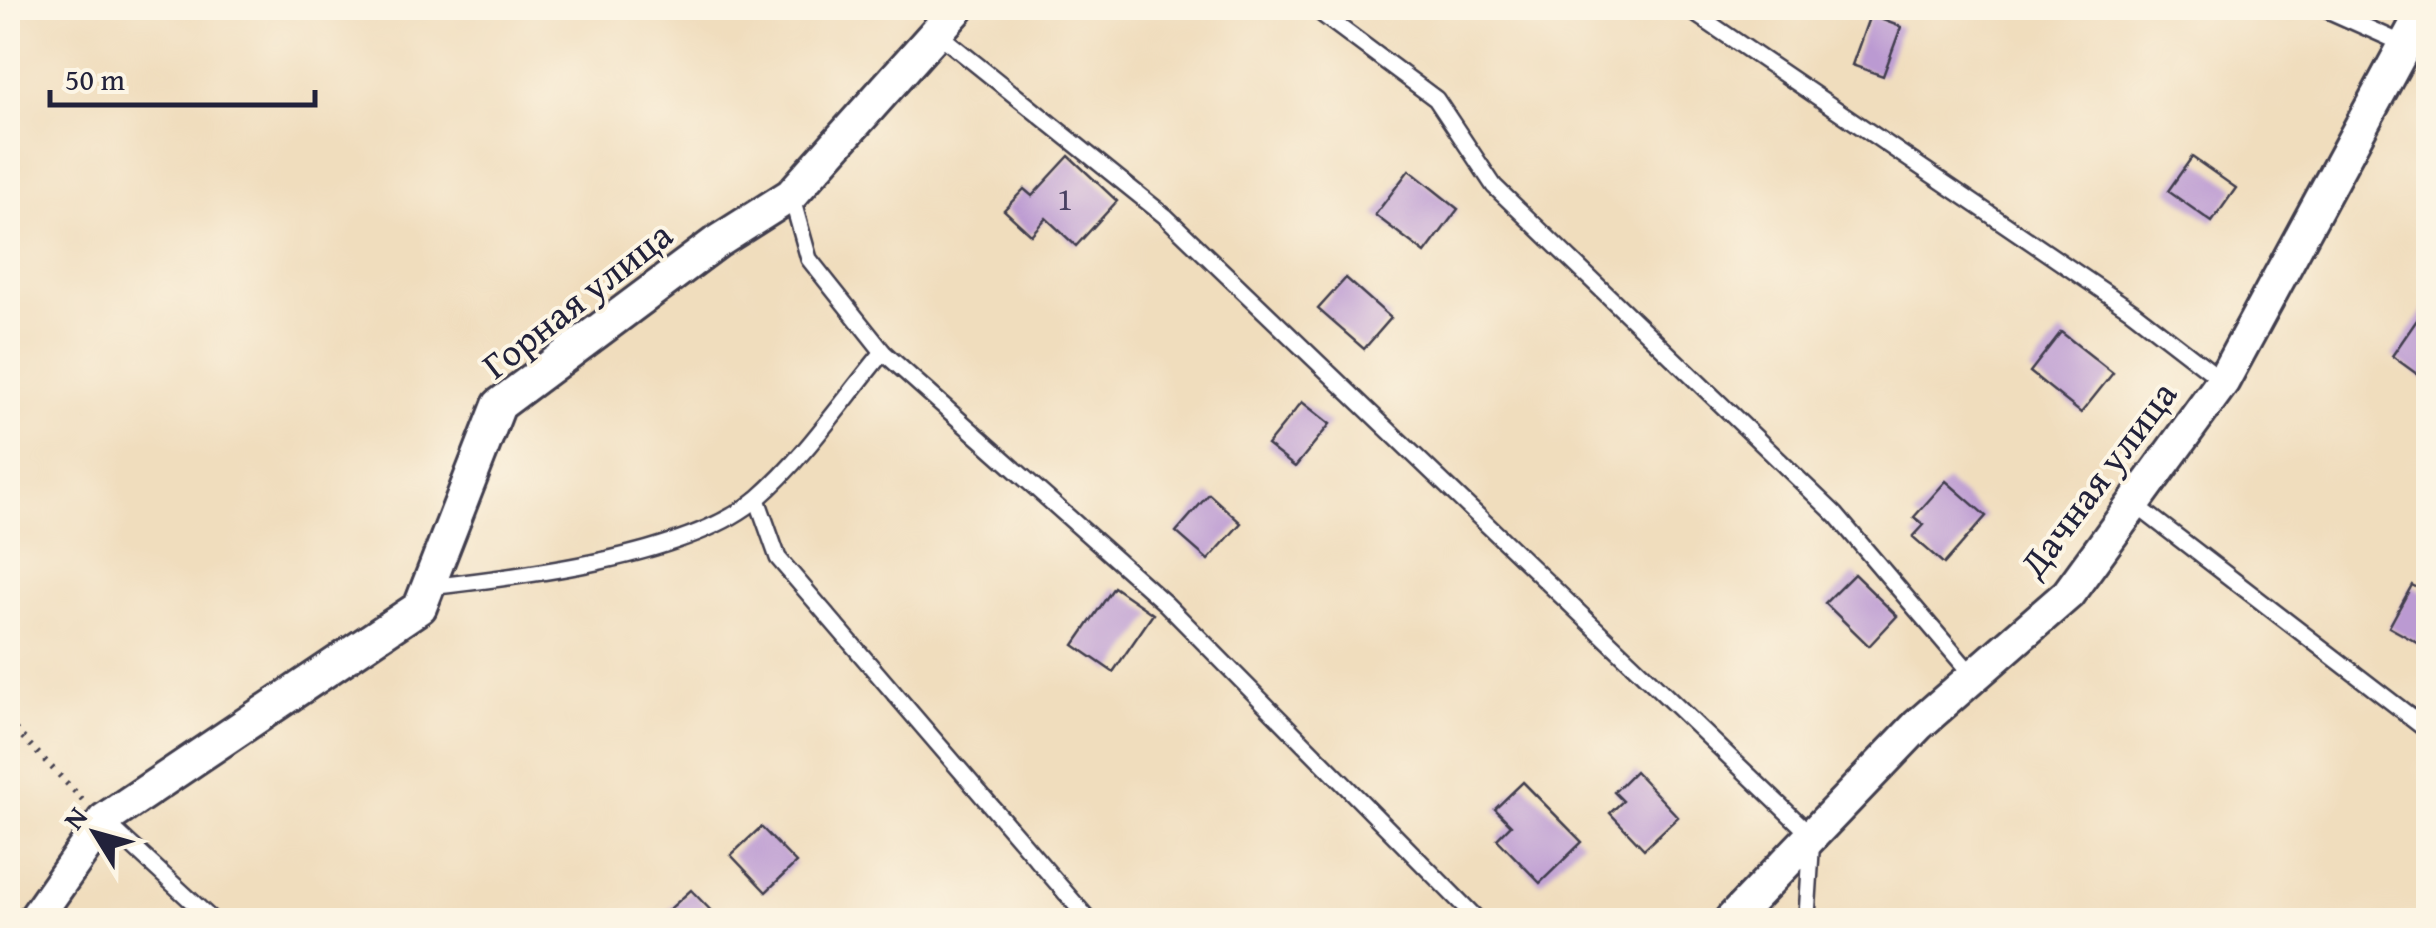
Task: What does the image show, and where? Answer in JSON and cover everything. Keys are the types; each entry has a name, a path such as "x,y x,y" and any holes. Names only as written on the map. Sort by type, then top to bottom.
{"street":[{"name":"Горная улица","path":"34,920 104,820 420,607 499,405 717,242 791,195 958,8"},
{"name":"Дачная улица","path":"1731,920 1918,725 2068,594 2224,381 2417,45 2426,8"}],"lane":[{"path":"1314,8 1436,99 1494,186 1836,515 1974,676"},
{"path":"1687,8 2131,310 2224,381"},
{"path":"2323,8 2417,45"},
{"path":"936,32 1165,216 1812,836 1808,916 1813,920"},
{"path":"791,195 809,259 883,352 1166,604 1478,920"},
{"path":"429,587 544,574 691,535 757,499 883,352"},
{"path":"757,499 778,558 1090,920"},
{"path":"2132,502 2428,730"},
{"path":"104,820 212,920"}],"path":[{"path":"8,722 104,820"}],"building":[{"path":"1870,15 1901,27 1883,76 1852,65"},
{"path":"1069,156 1117,201 1076,246 1046,218 1031,235 1004,210 1024,189 1032,196"},
{"path":"2192,157 2236,188 2212,222 2168,191"},
{"path":"1409,170 1458,209 1425,253 1375,215"},
{"path":"1346,278 1391,318 1364,349 1318,309"},
{"path":"2428,304 2428,382 2392,356"},
{"path":"2061,332 2113,373 2081,413 2030,372"},
{"path":"1302,402 1330,424 1295,467 1267,445"},
{"path":"1946,481 1986,516 1944,564 1913,537 1924,525 1914,517"},
{"path":"1209,494 1241,523 1208,560 1176,532"},
{"path":"1854,574 1897,616 1869,646 1825,603"},
{"path":"2412,585 2428,594 2425,647 2389,627"},
{"path":"1114,587 1153,614 1113,672 1074,645"},
{"path":"1635,771 1678,817 1644,849 1610,813 1623,801 1614,792"},
{"path":"1523,782 1582,842 1540,883 1497,839 1511,825 1495,809"},
{"path":"761,827 796,863 766,892 731,855"},
{"path":"691,890 720,920 668,920 663,915"}]}
